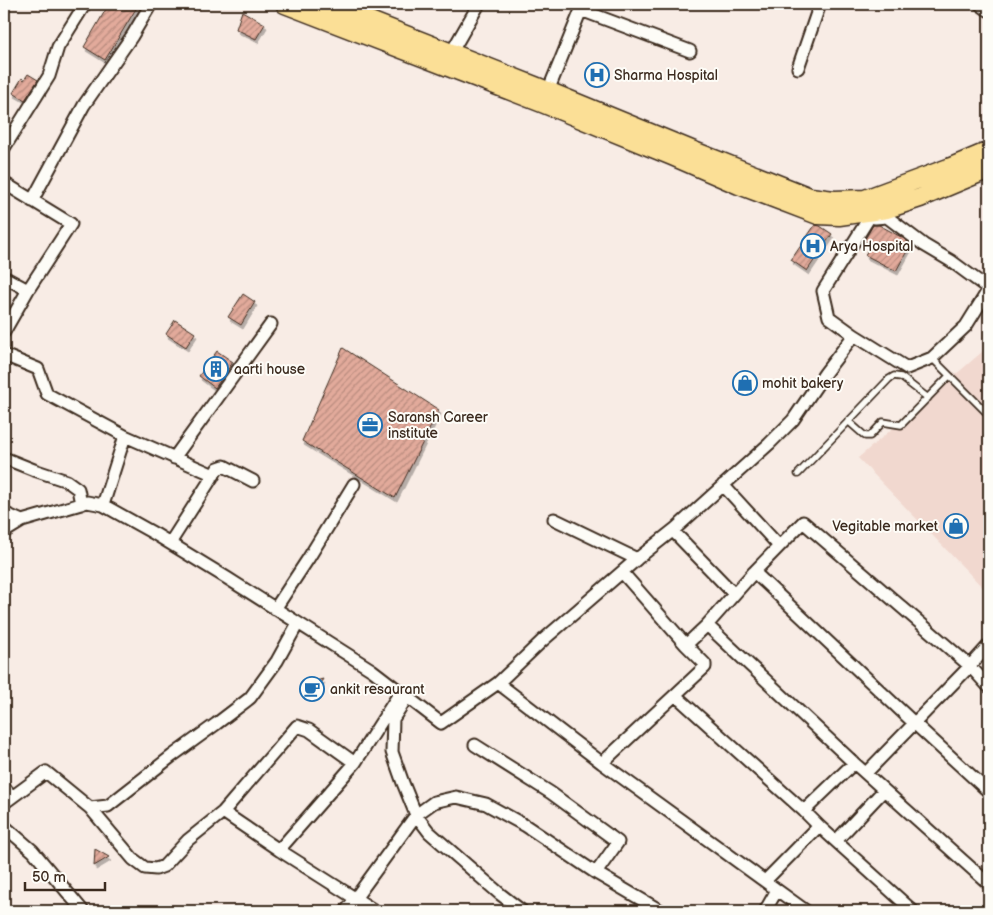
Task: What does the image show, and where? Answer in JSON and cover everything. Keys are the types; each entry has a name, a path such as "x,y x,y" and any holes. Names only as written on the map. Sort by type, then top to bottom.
{"main road":[{"path":"285,4 577,117 739,185 818,215 839,216 867,210 887,209 920,198 989,169"},
{"path":"327,4 810,196 834,200 867,210 951,167 989,150"}],"street":[{"path":"4,148 49,76 58,47 85,4"},
{"path":"32,201 84,105 132,36 151,4"},
{"path":"451,53 479,4"},
{"path":"982,4 989,9"},
{"path":"798,68 816,5"},
{"path":"548,91 582,7 690,51"},
{"path":"4,183 70,224 4,332"},
{"path":"867,210 887,216 924,245 951,261 989,289 966,326 932,358 907,368 829,317 823,291 867,210"},
{"path":"4,277 28,290"},
{"path":"174,458 271,324"},
{"path":"4,532 22,521 87,502 103,505 170,543 372,670 442,723 498,683 542,641 672,531 769,444 793,420 854,335"},
{"path":"4,355 38,369 47,394 126,436 214,475"},
{"path":"103,505 126,436"},
{"path":"4,458 67,480 78,490 81,504"},
{"path":"170,543 218,468 224,466 253,482"},
{"path":"275,609 354,484"},
{"path":"723,485 779,546"},
{"path":"4,513 22,521"},
{"path":"554,519 638,558"},
{"path":"686,645 803,522 970,666 989,687"},
{"path":"672,531 734,594"},
{"path":"602,763 705,667 622,572"},
{"path":"754,572 989,792"},
{"path":"90,808 108,806 250,698 276,661 298,623"},
{"path":"707,625 854,763 989,884"},
{"path":"866,773 989,645"},
{"path":"498,683 602,763 806,911"},
{"path":"279,850 356,763 404,694"},
{"path":"404,694 393,719 392,752 416,815 428,832 522,911"},
{"path":"675,695 913,911"},
{"path":"4,787 8,800 46,772 90,808 132,859 145,868 156,869 164,866 188,840 223,812 297,726 309,730 356,763"},
{"path":"475,745 551,793 618,842 596,873"},
{"path":"804,811 854,763"},
{"path":"836,841 884,790"},
{"path":"346,911 416,815 434,802 456,798 486,804 526,826 596,873 661,911"},
{"path":"223,812 375,911"},
{"path":"4,826 33,851 83,911"},
{"path":"765,882 819,826"},
{"path":"765,911 777,890"}],"lane":[{"path":"932,358 989,415"},
{"path":"798,474 894,376 901,377 928,398"},
{"path":"848,421 864,436 870,436 884,422 901,425 949,376"}],"shaded area":[{"name":"Vegitable market","path":"989,346 989,594 858,458"}],"building":[{"path":"109,4 131,4 137,7 105,60 84,47"},
{"path":"242,11 265,24 256,39 236,29"},
{"path":"595,63 607,68 601,82 589,77"},
{"path":"28,74 38,80 25,100 13,93 22,78 24,80"},
{"path":"815,225 832,234 807,271 791,260"},
{"path":"873,225 879,225 911,244 896,271 865,255 871,244 864,241"},
{"path":"243,294 255,302 241,325 228,317"},
{"path":"175,320 195,333 186,347 166,334"},
{"name":"Saransh Career institute","path":"343,348 439,410 395,498 302,441"},
{"name":"aarti house","path":"217,351 233,362 215,388 199,376"},
{"name":"ankit resaurant","path":"323,679 313,695 305,684"},
{"path":"95,849 109,857 94,866"}],"place":[{"name":"Sharma Hospital","path":"597,75"},
{"name":"Arya Hospital","path":"813,246"},
{"name":"aarti house","path":"216,369"},
{"name":"mohit bakery","path":"745,383"},
{"name":"Saransh Career institute","path":"370,425"},
{"name":"Vegitable market","path":"956,526"},
{"name":"ankit resaurant","path":"312,689"}]}
